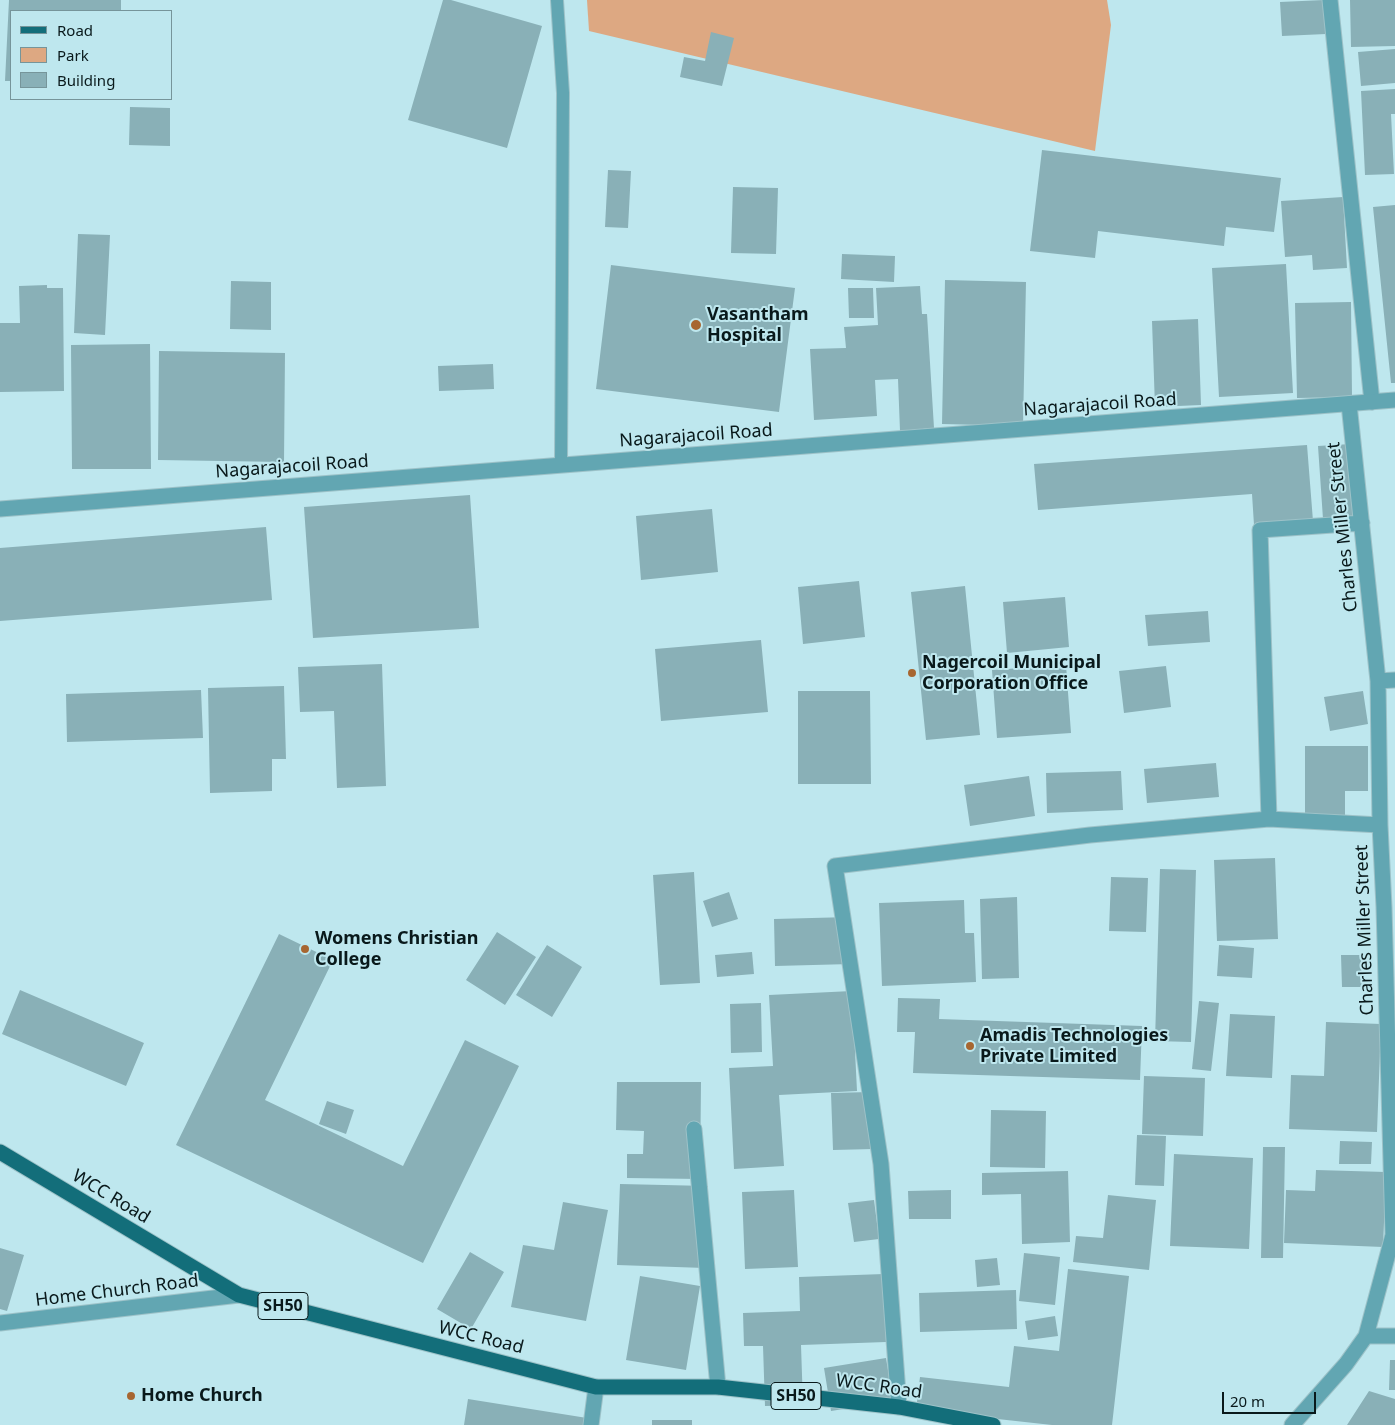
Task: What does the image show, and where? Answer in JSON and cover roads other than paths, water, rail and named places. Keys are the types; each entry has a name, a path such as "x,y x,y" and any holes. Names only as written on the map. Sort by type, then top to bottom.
{"main road":[{"name":"WCC Road","path":"0,1152 239,1295 596,1387 718,1387 899,1407 993,1425"}],"street":[{"path":"1330,0 1372,402"},
{"name":"Nagarajacoil Road","path":"0,509 1395,400"},
{"name":"Charles Miller Street","path":"1292,1425 1346,1364 1366,1336 1393,1235 1390,906 1380,825 1378,681 1348,404"},
{"path":"1268,819 1260,530 1362,523"},
{"path":"1378,681 1395,680"},
{"path":"899,1407 881,1164 835,866 1090,835 1268,819 1380,825"},
{"path":"694,1129 718,1387"},
{"name":"Home Church Road","path":"0,1323 239,1295"},
{"path":"1366,1336 1395,1336"},
{"path":"591,1425 596,1387"}],"lane":[{"path":"557,0 563,93 561,465"}],"place":[{"name":"Vasantham Hospital","path":"696,325"},
{"name":"Nagercoil Municipal Corporation Office","path":"912,673"},
{"name":"Womens Christian College","path":"305,949"},
{"name":"Amadis Technologies Private Limited","path":"970,1046"},
{"name":"Home Church","path":"131,1396"}]}
